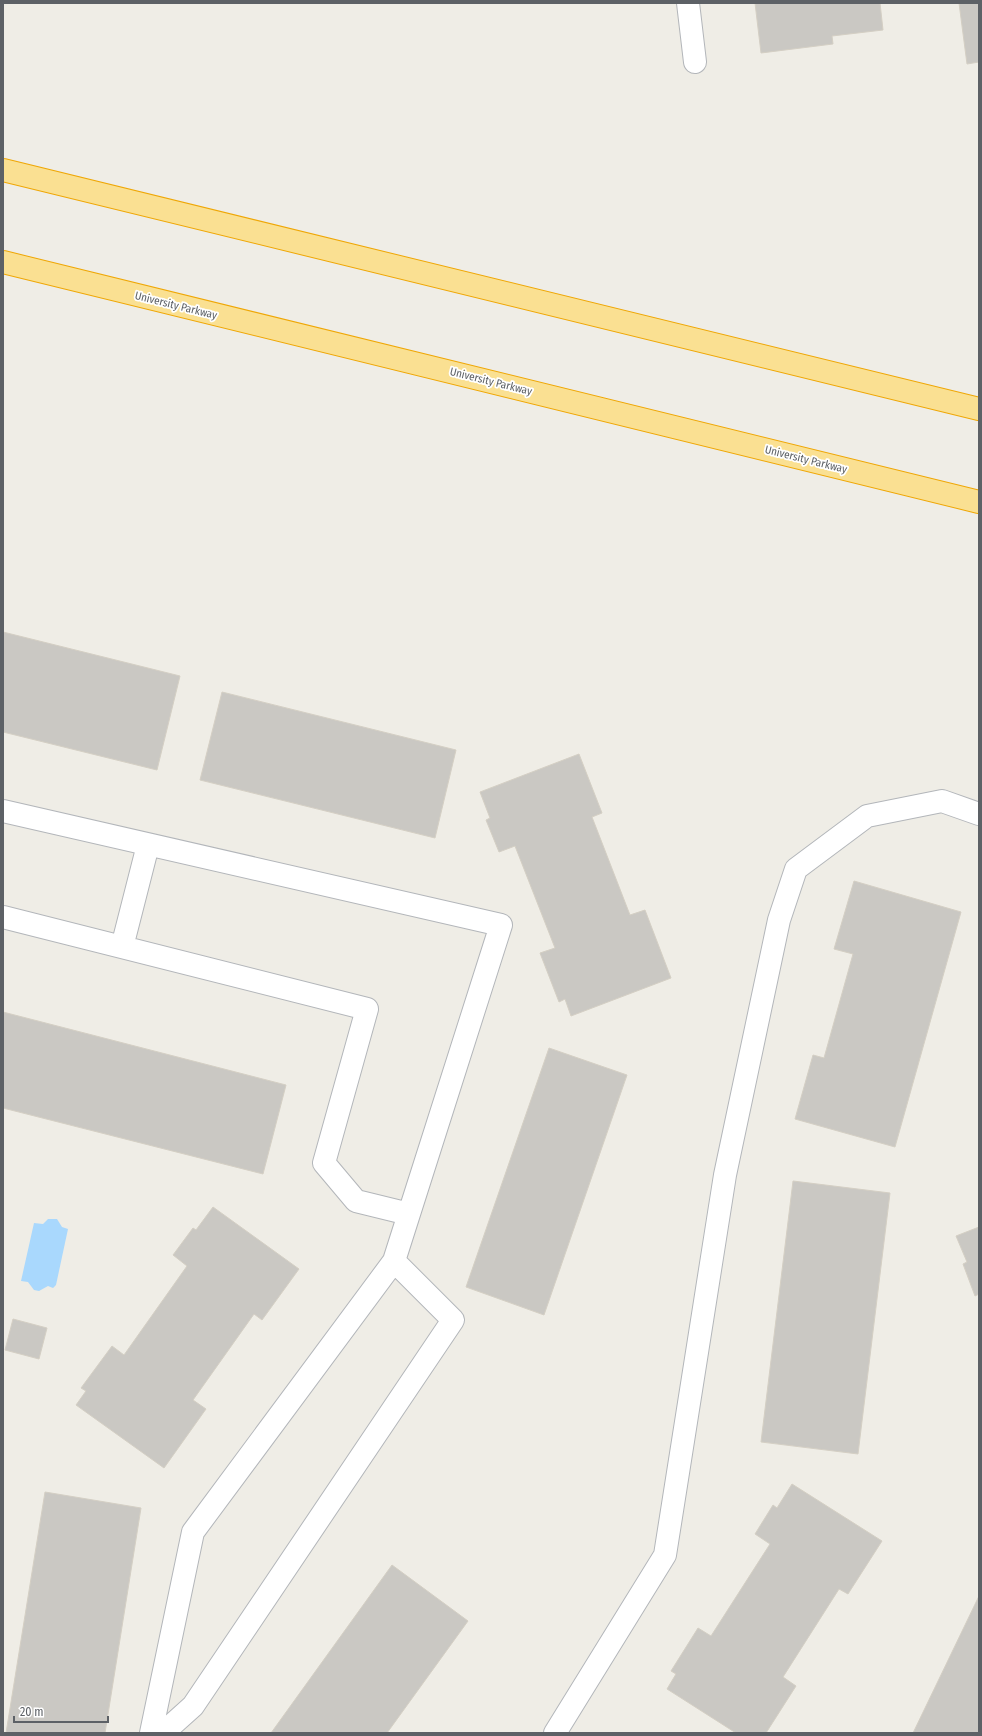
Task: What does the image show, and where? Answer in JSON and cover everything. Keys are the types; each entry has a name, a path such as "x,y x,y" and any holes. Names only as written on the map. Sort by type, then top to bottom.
{"highway":[{"path":"3,170 979,409"},
{"name":"University Parkway","path":"3,262 979,502"}],"street":[{"path":"688,3 695,62"},
{"path":"555,1733 665,1555 724,1175 779,920 796,869 867,816 942,801 979,814"},
{"path":"3,812 501,925 394,1262 193,1532 151,1733"},
{"path":"122,947 148,845"},
{"path":"3,917 367,1009 324,1163 356,1201 409,1214"},
{"path":"163,1733 193,1706 452,1320 394,1262"}],"water":[{"path":"48,1219 57,1219 62,1227 68,1229 56,1285 53,1288 48,1286 39,1291 34,1290 28,1282 21,1281 34,1223 43,1224"}],"building":[{"path":"755,3 880,3 883,30 832,36 833,44 761,53"},
{"path":"959,3 979,3 979,62 967,64"},
{"path":"3,632 180,676 157,770 3,732"},
{"path":"222,692 456,750 435,838 200,780"},
{"path":"579,754 602,813 592,817 630,915 645,910 671,978 571,1016 565,999 559,1002 540,953 555,948 515,846 499,852 486,820 490,818 480,792"},
{"path":"854,881 961,912 895,1147 795,1119 813,1055 824,1058 853,954 834,949"},
{"path":"3,1012 286,1085 263,1174 3,1108"},
{"path":"549,1048 627,1075 544,1315 466,1287"},
{"path":"793,1181 890,1193 858,1454 761,1442"},
{"path":"213,1207 299,1269 262,1320 254,1314 193,1400 206,1409 164,1468 76,1405 86,1391 81,1388 112,1346 124,1355 187,1266 173,1255 193,1228 196,1230"},
{"path":"979,1227 979,1294 975,1296 963,1264 967,1262 956,1236"},
{"path":"13,1319 47,1328 39,1359 5,1350"},
{"path":"792,1484 882,1541 848,1594 839,1589 783,1677 796,1686 766,1733 736,1733 667,1689 676,1674 671,1671 698,1628 711,1636 770,1544 755,1534 773,1505 777,1508"},
{"path":"45,1492 141,1508 105,1733 6,1733"},
{"path":"392,1565 468,1621 387,1733 271,1733"},
{"path":"979,1596 979,1733 913,1733"}]}
